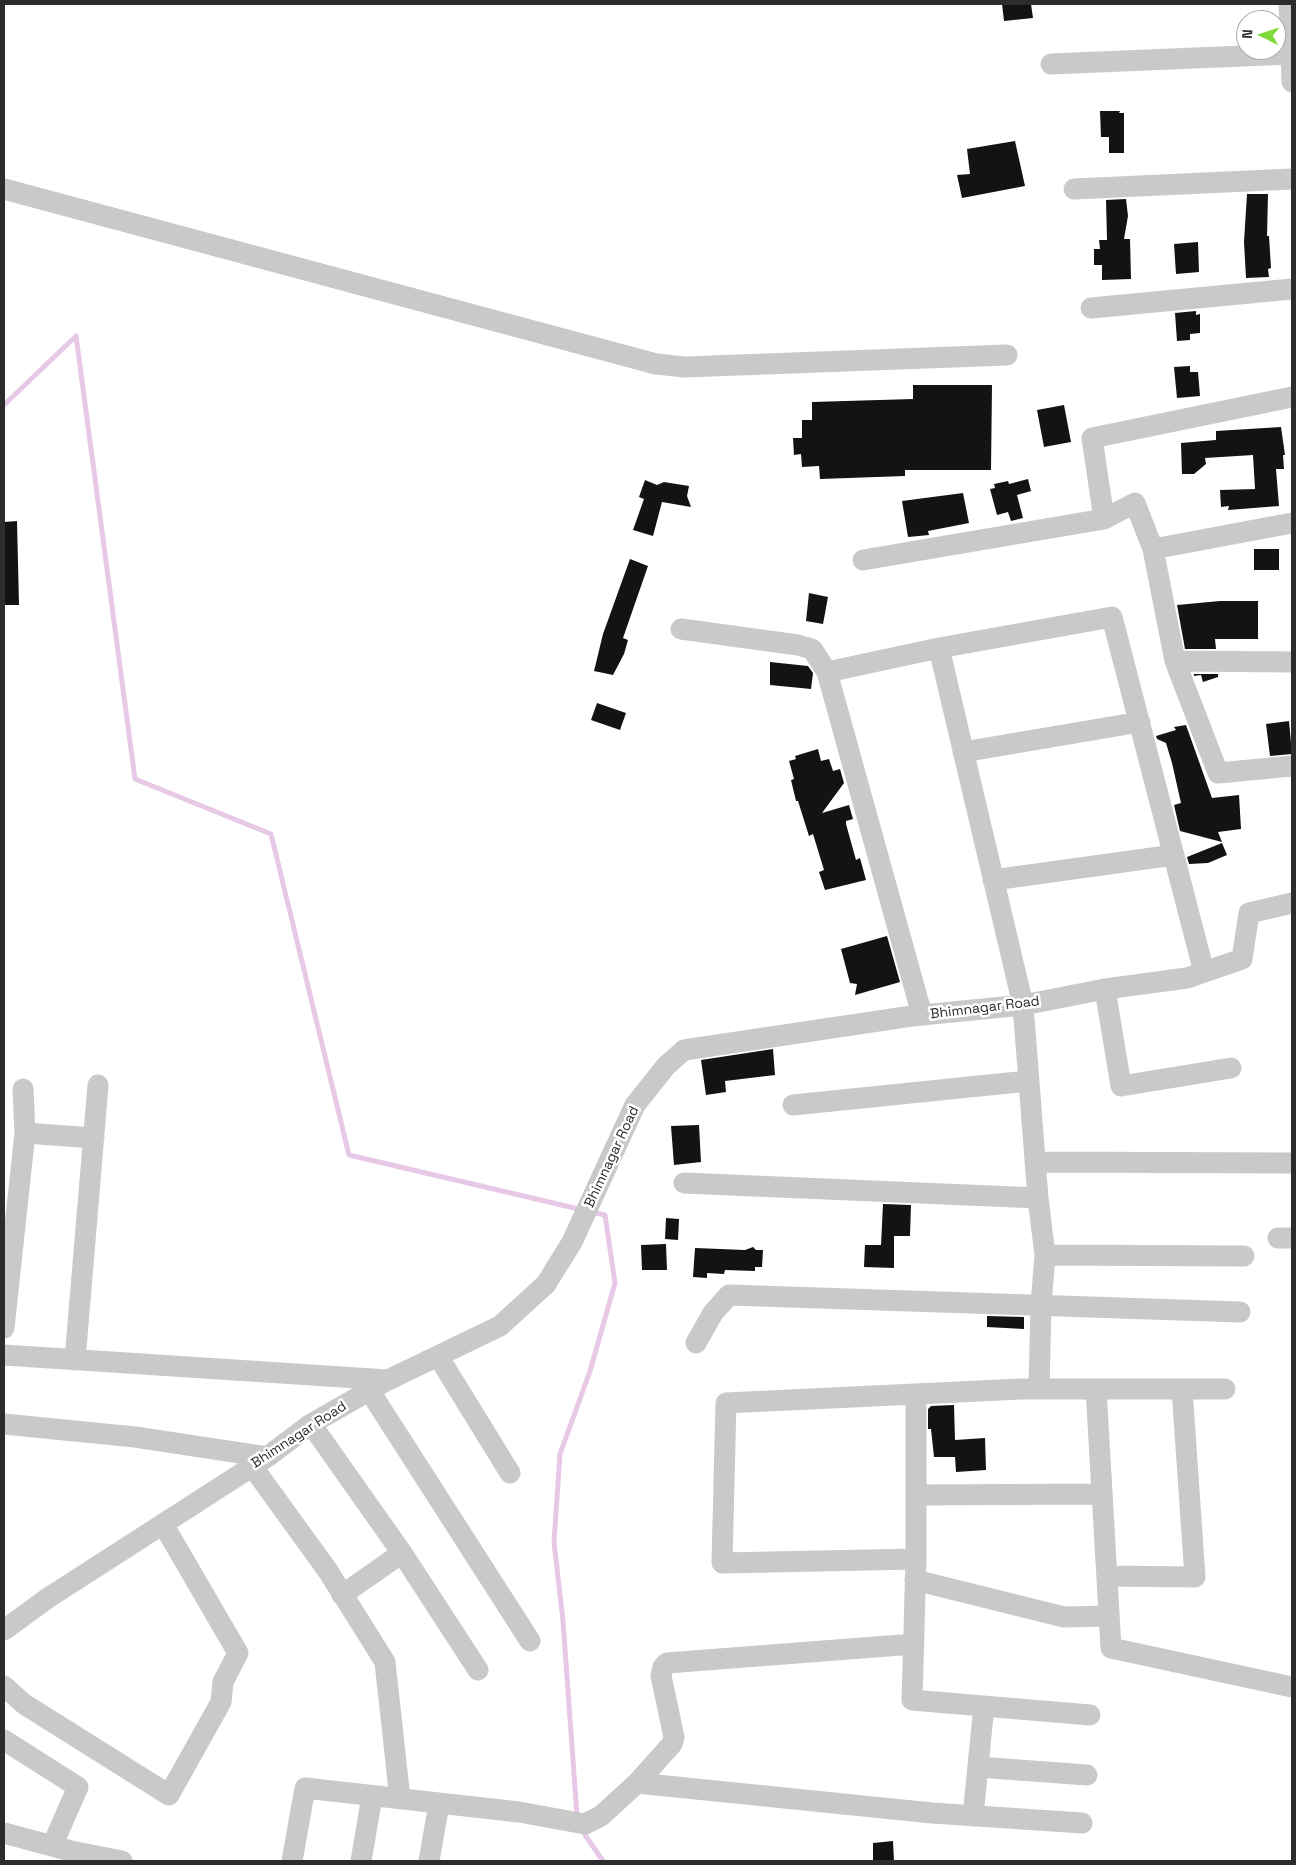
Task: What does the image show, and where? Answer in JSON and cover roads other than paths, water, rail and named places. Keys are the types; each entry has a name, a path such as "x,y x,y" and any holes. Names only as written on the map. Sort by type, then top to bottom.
{"street":[{"path":"1289,4 1292,82"},
{"path":"1051,64 1291,54"},
{"path":"1074,189 1292,179"},
{"path":"4,189 656,364 685,367 1007,354"},
{"path":"1091,308 1292,289"},
{"path":"1104,519 1092,438 1292,397"},
{"path":"863,560 1104,519 1135,503 1153,550 1175,661 1218,773 1292,766"},
{"path":"1153,550 1292,523"},
{"path":"827,672 939,648 1112,617 1204,972"},
{"path":"682,629 798,645 812,649 827,672 922,1015"},
{"path":"939,648 1023,1005 1038,1198 1045,1255 1040,1305 1039,1389"},
{"path":"1175,661 1292,662"},
{"path":"963,752 1140,722"},
{"path":"993,880 1174,855"},
{"name":"Bhimnagar Road","path":"4,1630 48,1598 260,1461 311,1424 388,1380 500,1326 546,1284 572,1242 635,1105 666,1066 684,1050 922,1015 1023,1005 1106,989 1187,978 1242,960 1249,913 1292,903"},
{"path":"1106,989 1121,1086 1231,1068"},
{"path":"793,1105 1028,1081"},
{"path":"75,1360 98,1085"},
{"path":"4,1328 9,1233 25,1133 23,1089"},
{"path":"25,1133 94,1138"},
{"path":"1035,1162 1292,1163"},
{"path":"684,1183 1038,1198"},
{"path":"1045,1255 1244,1256"},
{"path":"696,1343 714,1313 729,1295 1240,1312"},
{"path":"4,1355 388,1380"},
{"path":"438,1356 510,1473"},
{"path":"1109,1616 1064,1617 916,1570 722,1563 726,1403 1039,1389 1225,1389"},
{"path":"1096,1389 1111,1648 1292,1687"},
{"path":"1107,1576 1195,1577 1182,1389"},
{"path":"369,1390 530,1641"},
{"path":"916,1394 916,1570 912,1700 1090,1714"},
{"path":"4,1424 135,1437 260,1461 385,1662 400,1799"},
{"path":"311,1424 402,1553 478,1670"},
{"path":"916,1496 1102,1494"},
{"path":"4,1686 24,1704 169,1795 221,1702 223,1682 238,1653 163,1524"},
{"path":"342,1595 402,1553"},
{"path":"292,1861 305,1788 519,1812 585,1824 601,1816 638,1783 673,1741 662,1676 663,1667 667,1663 914,1644"},
{"path":"973,1816 984,1706"},
{"path":"4,1740 78,1787 60,1852"},
{"path":"978,1766 1087,1775"},
{"path":"638,1783 973,1816 1082,1823"},
{"path":"361,1861 372,1796"},
{"path":"429,1861 439,1804"},
{"path":"4,1833 60,1852 122,1861"}],"waterway":[{"path":"4,405 76,336 135,779 271,834 349,1155 583,1210"},
{"path":"577,1816 563,1621 554,1542 560,1454 590,1371 615,1283 605,1215 591,1212"},
{"path":"581,1829 603,1861"}]}
